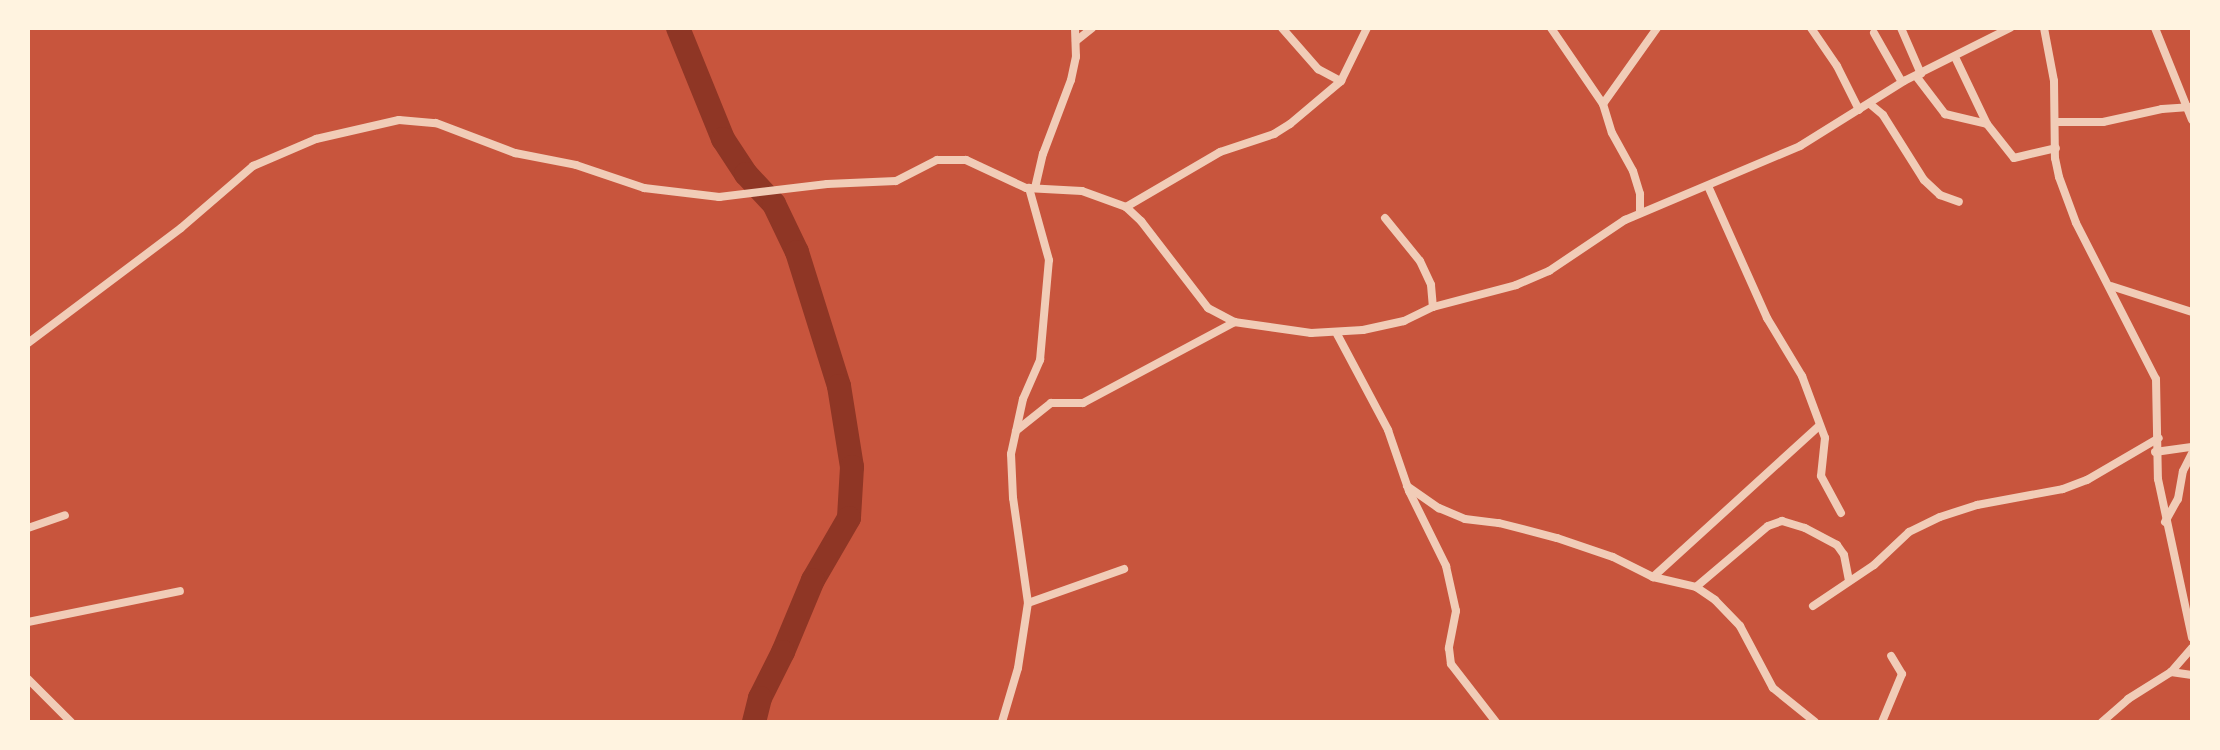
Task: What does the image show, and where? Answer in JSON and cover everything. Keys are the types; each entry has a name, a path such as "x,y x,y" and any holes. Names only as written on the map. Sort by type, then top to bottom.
{"street":[{"path":"1002,722 1013,692 1028,603 1012,487 1011,454 1023,399 1040,360 1049,260 1032,188 1071,80 1075,28"},
{"path":"1076,41 1092,28"},
{"path":"1282,28 1318,69 1341,81"},
{"path":"1126,207 1220,152 1274,134 1341,81 1367,28"},
{"path":"1551,28 1603,104 1612,133 1633,171 1640,194 1640,213"},
{"path":"1603,104 1657,28"},
{"path":"1811,28 1837,66 1859,110"},
{"path":"1901,28 1918,75 1949,117 1987,124"},
{"path":"28,343 181,228 253,166 316,139 380,122 436,123 515,153 576,165 644,188 719,197 804,186 896,181 930,163 950,158 966,160 1032,188 1082,191 1126,207 1141,221 1208,308 1235,322 1337,334 1404,321 1433,307 1483,295 1549,271 1640,213 1800,146 1902,82 2010,28"},
{"path":"2044,28 2051,54 2059,177 2069,207 2156,379 2159,438 2155,452 2165,522 2192,637"},
{"path":"2155,28 2190,104 2192,120"},
{"path":"1874,33 1902,82"},
{"path":"1955,57 1987,124 2014,158 2056,148"},
{"path":"1870,104 1883,115 1924,180 1940,195 1959,202"},
{"path":"2056,122 2103,122 2190,104"},
{"path":"1708,186 1773,331 1802,376 1826,447 1821,476 1841,513"},
{"path":"1385,218 1420,261 1431,285 1433,307"},
{"path":"2111,286 2192,312"},
{"path":"1016,431 1051,403 1083,403 1235,322"},
{"path":"1337,334 1388,430 1407,486 1437,545 1453,590 1456,611 1449,648 1451,664 1496,722"},
{"path":"1653,577 1819,426"},
{"path":"1813,606 1874,565 1909,532 1940,517 1977,505 2063,489 2087,480 2159,438"},
{"path":"2155,452 2192,450 2183,471 2178,499 2165,522"},
{"path":"1407,486 1439,508 1465,519 1499,523 1557,538 1613,557 1653,577 1696,587 1740,626 1763,675 1773,688 1815,722"},
{"path":"28,528 65,515"},
{"path":"1696,587 1768,526 1782,521 1805,528 1837,545 1844,555 1849,581"},
{"path":"1028,603 1124,569"},
{"path":"28,622 180,591"},
{"path":"2102,722 2128,699 2171,672 2192,648"},
{"path":"1882,722 1902,674 1891,656"},
{"path":"2171,672 2192,675"},
{"path":"28,679 71,722"}],"waterway":[{"path":"678,28 723,139 746,174 774,204 797,252 839,386 852,467 849,518 813,580 760,698 754,722"}]}
